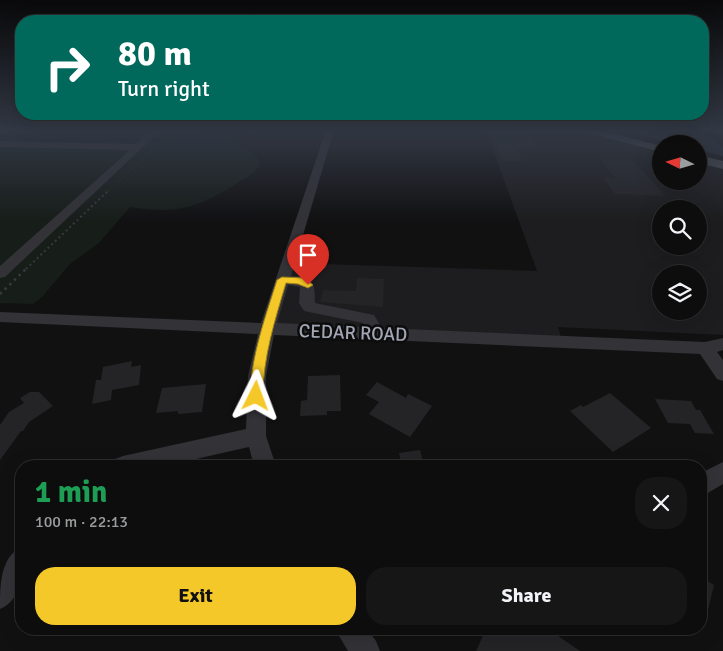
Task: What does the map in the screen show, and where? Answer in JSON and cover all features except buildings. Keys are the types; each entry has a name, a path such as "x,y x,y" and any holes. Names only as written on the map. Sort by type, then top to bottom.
{"main road":[{"path":"708,161 723,165"}],"street":[{"path":"0,274 124,160"},
{"path":"263,460 256,436 257,376 267,329 320,160"},
{"path":"282,280 300,281 308,285 307,303 309,307 368,319 372,323 376,334"},
{"name":"CEDAR ROAD","path":"0,317 705,348 723,344"},
{"path":"705,348 723,374"},
{"path":"150,460 256,436"},
{"path":"707,482 723,472"},
{"path":"0,596 15,570"},
{"path":"354,635 366,651"}],"path":[{"path":"0,294 141,160"}],"shaded area":[{"path":"0,160 260,161 258,168 249,176 225,191 200,203 188,207 161,210 130,207 99,243 70,264 42,297 33,304 0,303"},
{"path":"497,160 652,160 652,190 708,190 708,162 723,166 723,335 558,327 562,340 271,327 291,263 537,271"}],"route":[{"path":"256,396 257,376 267,329 282,280 300,281 308,285"}]}
